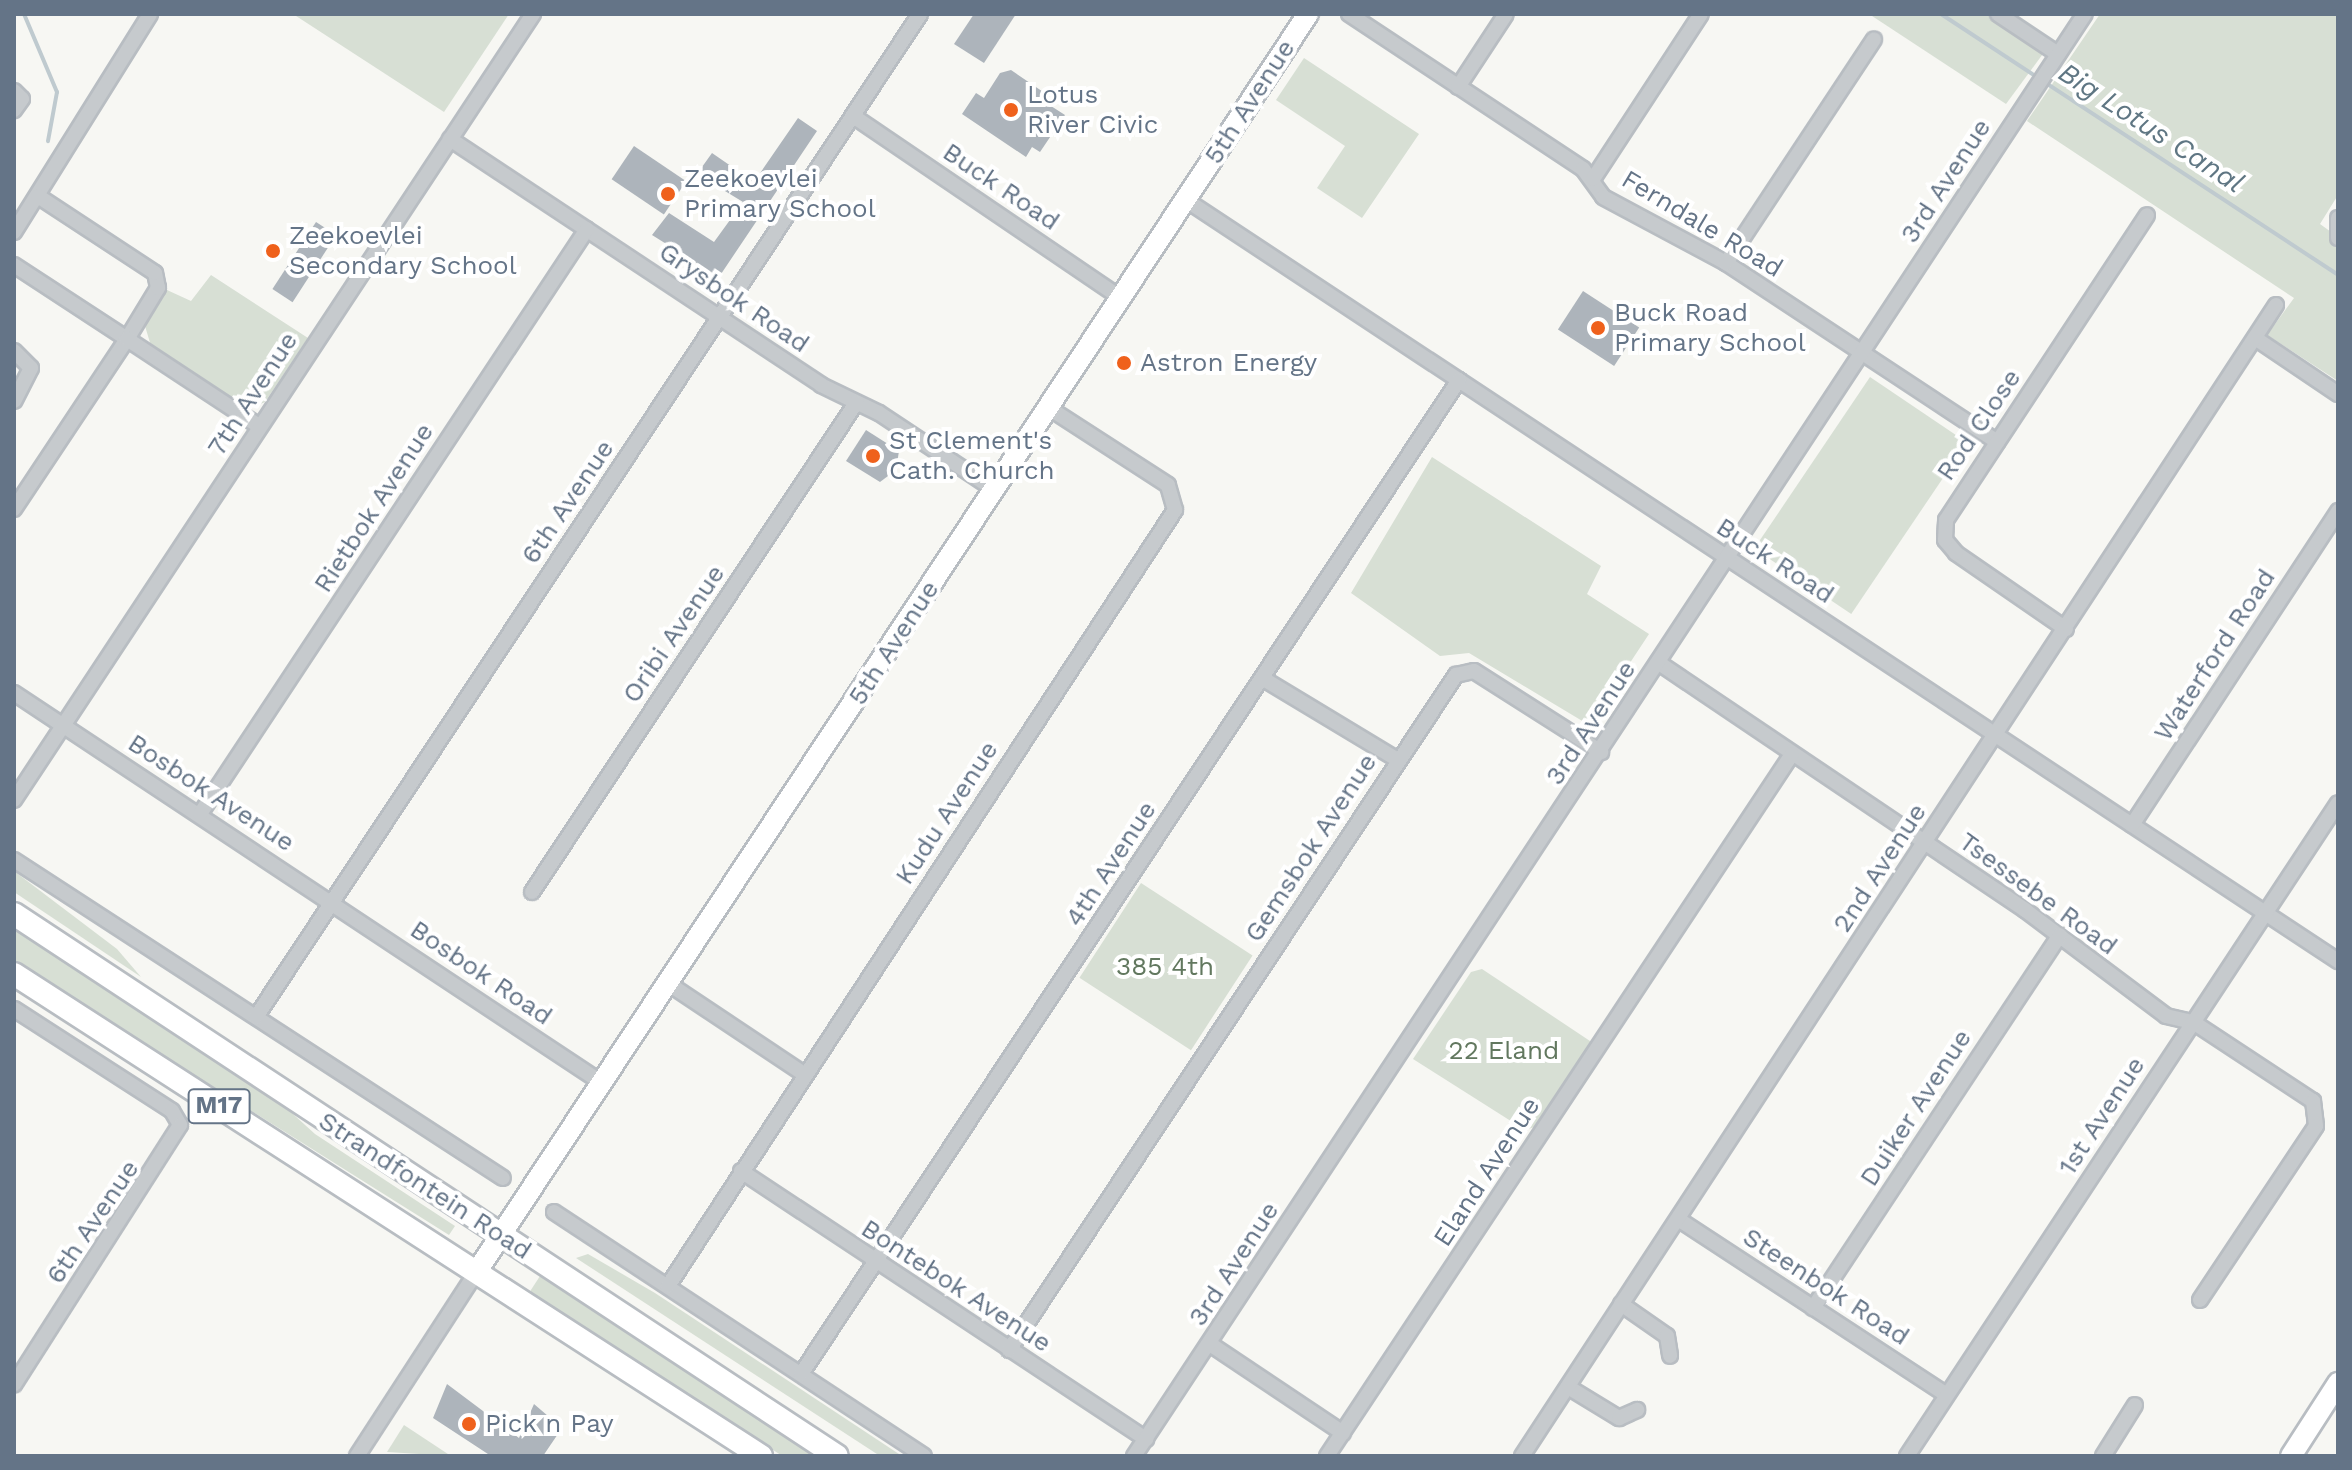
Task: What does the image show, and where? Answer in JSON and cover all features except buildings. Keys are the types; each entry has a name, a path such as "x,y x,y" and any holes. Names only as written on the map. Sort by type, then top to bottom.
{"main road":[{"name":"5th Avenue","path":"477,1271 1308,14"},
{"name":"Strandfontein Road","path":"14,914 837,1456"},
{"name":"Strandfontein Road","path":"14,974 761,1456"},
{"path":"2291,1456 2338,1383"}],"street":[{"path":"14,232 150,14"},
{"name":"7th Avenue","path":"14,800 533,14"},
{"name":"Ferndale Road","path":"1349,14 1593,179 1603,197 1726,263 1997,442"},
{"path":"1458,87 1506,14"},
{"path":"1593,179 1701,14"},
{"path":"1998,14 2058,54"},
{"name":"3rd Avenue","path":"1134,1456 2085,14"},
{"name":"6th Avenue","path":"256,1017 853,116 912,17"},
{"path":"1726,263 1874,39"},
{"path":"14,91 22,99 14,110"},
{"name":"Buck Road","path":"853,116 1121,298"},
{"name":"Grysbok Road","path":"450,139 720,318 995,490"},
{"path":"14,509 158,288 155,273 38,196"},
{"name":"Buck Road","path":"1186,200 2338,961"},
{"name":"Rod Close","path":"2066,629 1945,540 1946,520 2147,215"},
{"name":"Rietbok Avenue","path":"200,814 587,229"},
{"path":"14,265 259,426"},
{"name":"2nd Avenue","path":"1522,1456 1997,736 2276,305"},
{"path":"2255,338 2338,394"},
{"path":"14,351 31,368 14,401"},
{"name":"4th Avenue","path":"801,1374 1459,380"},
{"name":"Oribi Avenue","path":"532,892 856,403"},
{"name":"Kudu Avenue","path":"668,1286 1175,510 1168,485 1049,408"},
{"name":"Waterford Road","path":"2132,825 2338,511"},
{"name":"Tsessebe Road","path":"1659,663 2060,935 2166,1016 2193,1022 2309,1097 2318,1120 2200,1300"},
{"name":"Gemsbok Avenue","path":"1009,1350 1444,689 1467,671 1601,752"},
{"path":"1262,678 1398,760"},
{"name":"Bosbok Avenue","path":"14,693 332,902"},
{"name":"Eland Avenue","path":"1327,1456 1792,754"},
{"name":"1st Avenue","path":"1907,1456 2338,803"},
{"name":"Strandfontein Road","path":"14,860 503,1178"},
{"name":"Bosbok Road","path":"332,902 602,1083"},
{"name":"Duiker Avenue","path":"1813,1308 2060,935"},
{"path":"669,984 804,1074"},
{"name":"6th Avenue","path":"14,1009 172,1111 180,1125 14,1385"},
{"name":"Bontebok Avenue","path":"741,1171 1146,1439"},
{"name":"Strandfontein Road","path":"554,1212 924,1456"},
{"name":"Steenbok Road","path":"1678,1219 1947,1395"},
{"path":"357,1456 477,1271"},
{"path":"1621,1304 1667,1336 1670,1356"},
{"path":"1210,1344 1343,1433"},
{"path":"1568,1387 1619,1418 1637,1410"},
{"path":"2103,1456 2135,1405"}],"green space":[{"path":"293,14 509,14 444,112"},
{"path":"1869,14 1994,14 2048,47 2006,104"},
{"path":"2100,14 2338,14 2338,195 2320,224 2338,237 2338,381 2267,335 2294,298 2027,121"},
{"path":"1304,58 1419,134 1362,218 1317,188 1345,146 1276,100"},
{"path":"211,275 308,338 265,402 246,410 151,346 145,326 167,290 191,301"},
{"path":"1870,377 1967,442 1851,614 1754,549"},
{"path":"1432,457 1601,566 1587,594 1649,634 1589,725 1469,653 1440,656 1351,593"},
{"path":"14,871 117,949 141,977 14,892"},
{"name":"385 4th","path":"1141,883 1253,955 1191,1050 1079,978"},
{"path":"14,925 272,1095 315,1134 455,1226 449,1235 14,962"},
{"name":"22 Eland","path":"1482,969 1593,1043 1538,1126 1525,1130 1413,1059 1471,972"},
{"path":"588,1254 655,1293 902,1456 880,1456 576,1258"},
{"path":"540,1276 817,1456 782,1456 530,1292"},
{"path":"404,1425 451,1456 387,1452"}],"waterway":[{"path":"24,14 57,92 48,141"},
{"name":"Big Lotus Canal","path":"1941,14 2338,275"}],"place":[{"name":"Lotus River Civic","path":"1011,110"},
{"name":"Zeekoevlei Primary School","path":"668,194"},
{"name":"Zeekoevlei Secondary School","path":"273,251"},
{"name":"Buck Road Primary School","path":"1598,328"},
{"name":"Astron Energy","path":"1124,363"},
{"name":"St Clement's Cath. Church","path":"873,456"},
{"name":"Pick n Pay","path":"469,1424"}]}
